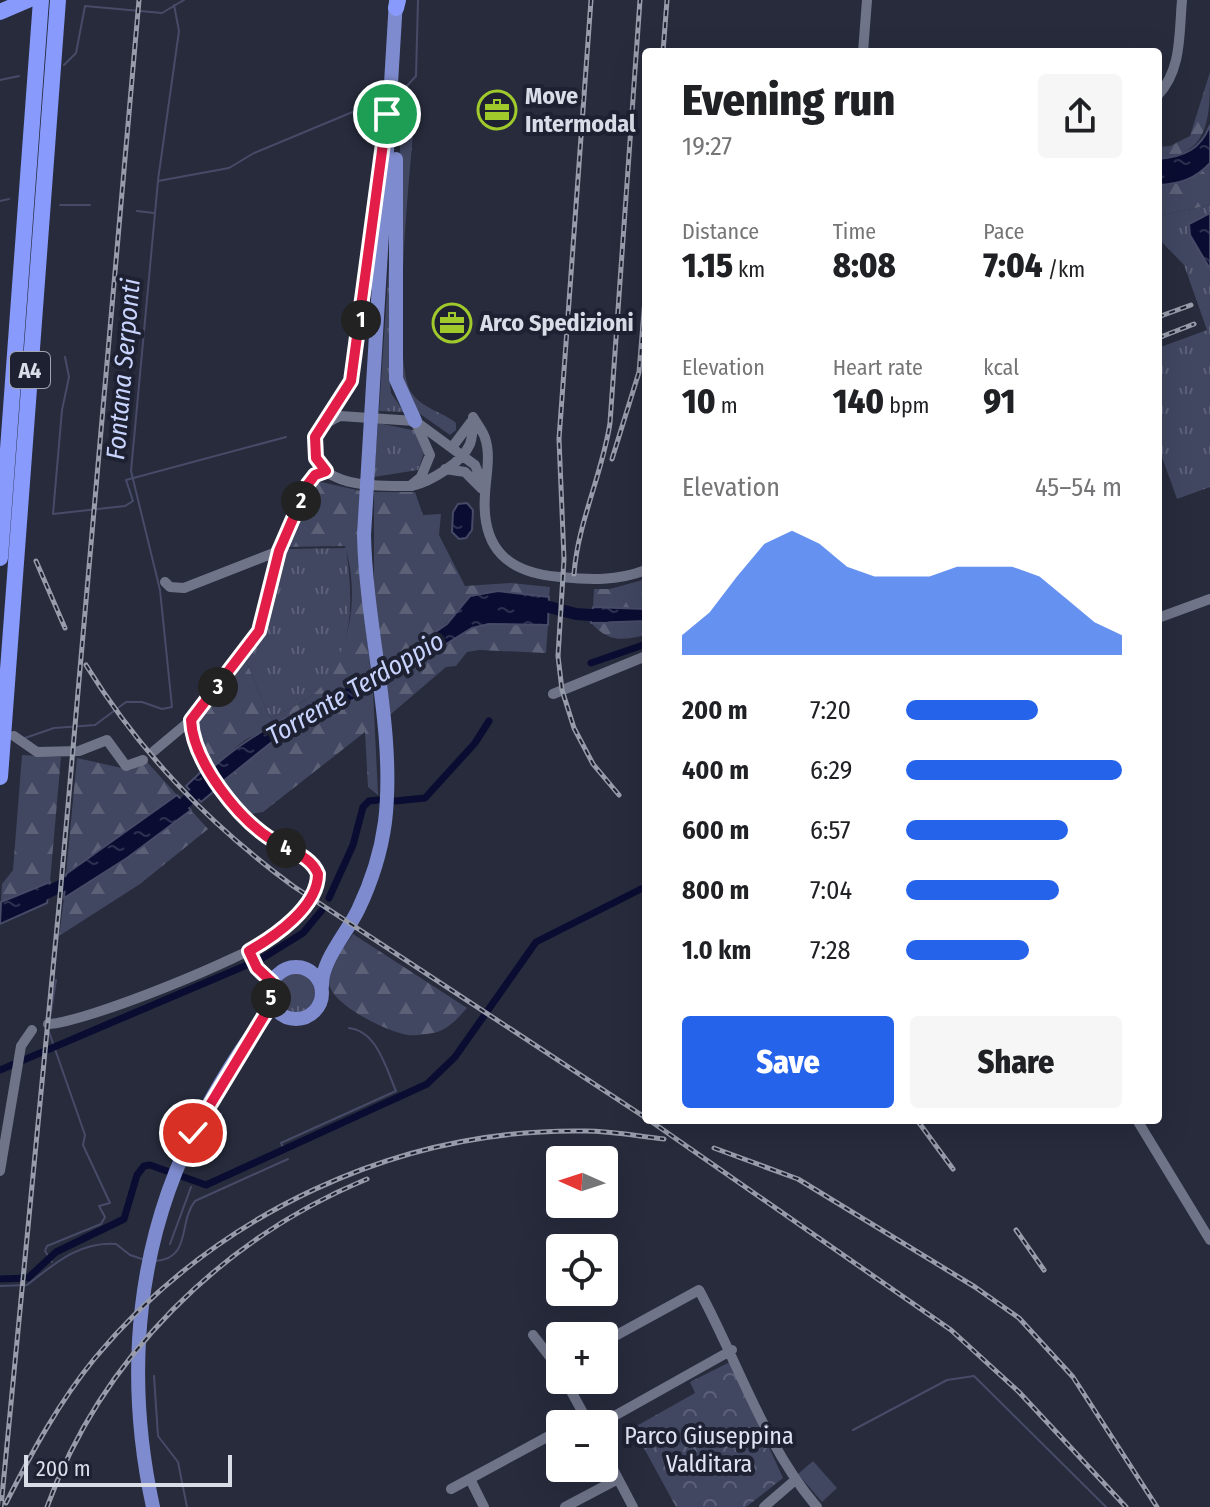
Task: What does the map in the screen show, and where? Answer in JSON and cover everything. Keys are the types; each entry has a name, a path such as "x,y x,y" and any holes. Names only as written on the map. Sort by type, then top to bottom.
{"highway":[{"path":"2,11 28,0"},
{"name":"A4","path":"0,558 41,0"},
{"name":"A4","path":"0,777 12,740 58,0"}],"main road":[{"path":"233,1066 272,1024 308,1016 315,1011 323,995 324,968 348,928 368,885 382,836 387,789 384,732 368,602 366,493 396,2"},
{"path":"391,87 398,207 396,379 415,421"},
{"path":"324,424 351,381 358,347 391,87"},
{"path":"153,1507 144,1456 138,1387 139,1328 151,1245 174,1174 203,1114 272,1002 272,982 283,970 306,968 323,957 348,928"},
{"path":"306,968 322,986"},
{"path":"272,1002 291,1019"}],"street":[{"path":"863,48 867,0"},
{"path":"1162,90 1170,81 1177,60 1182,0"},
{"path":"473,417 471,441 463,454 424,483 410,486 345,480 326,471 316,458 314,447 324,424 347,415 415,421 463,454 481,474 488,531 500,554 521,570 546,576 599,580 642,571"},
{"path":"453,446 462,438 473,417"},
{"path":"473,417 485,437 488,457 485,494"},
{"path":"410,486 424,471 430,455 415,421"},
{"path":"445,469 465,472 485,494"},
{"path":"154,751 191,720 259,631 279,551 308,484 315,475 326,471"},
{"path":"165,582 170,587 184,588 279,551"},
{"path":"1162,617 1210,599"},
{"path":"553,694 642,658"},
{"path":"48,1024 88,1017 249,951 277,934 315,890 318,874 312,863 257,829 202,762 195,748 191,720"},
{"path":"12,740 37,752 79,751 107,740 126,766 143,760"},
{"path":"249,951 257,968 272,982"},
{"path":"0,1171 19,1060 25,1038 32,1030"},
{"path":"1139,1124 1210,1240"},
{"path":"618,1334 699,1290 732,1350 789,1473 817,1507"},
{"path":"533,1335 546,1352"},
{"path":"618,1414 732,1350"},
{"path":"451,1489 546,1438"},
{"path":"764,1507 789,1473"},
{"path":"470,1479 484,1507"},
{"path":"618,1479 633,1507"},
{"path":"565,1507 612,1482"}],"green space":[{"path":"1210,72 1204,131 1188,150 1162,158 1162,147 1190,136"},
{"path":"400,134 413,135 403,269 402,345 405,374 416,398 456,423 456,430 450,435 416,411 401,383"},
{"path":"1210,163 1210,205 1162,215 1162,184 1187,180"},
{"path":"1210,205 1210,213 1189,224 1190,235 1210,269 1210,487 1177,499 1162,457 1162,347 1207,330 1184,265 1162,242 1162,215"},
{"path":"392,219 389,375 391,393 404,412 379,411"},
{"path":"378,423 417,431 424,453 418,470 374,477"},
{"path":"317,481 361,491 364,611 371,674 245,740 211,768 201,753 199,724 213,697 246,661 270,718 299,704 318,690 341,652 352,600 352,581 345,546 286,547"},
{"path":"374,492 415,492 423,515 441,514 439,535 465,586 511,583 550,587 549,597 498,591 458,612 433,635 383,668 374,597"},
{"path":"346,548 350,602 341,653 318,690 270,718 246,661 260,640 285,549"},
{"path":"642,580 642,609 593,607 594,589 610,589"},
{"path":"642,621 642,636 622,639 610,637 591,623"},
{"path":"489,624 548,625 546,653 467,652 456,666 446,667 391,714 388,712 385,682 472,628"},
{"path":"373,691 378,795 368,787 365,732 263,812 251,814 222,782 288,730"},
{"path":"22,755 61,757 50,882 1,902 2,884 13,870"},
{"path":"77,758 131,770 147,762 177,795 66,874"},
{"path":"191,810 208,829 140,884 59,936 64,898 127,858"},
{"path":"353,934 467,1008 443,1030 414,1035 388,1029 362,1016 339,1000 329,983 334,964"},
{"path":"295,972 310,978 316,993 310,1008 295,1014 280,1008 274,993 280,978"},
{"name":"Parco Giuseppina Valditara","path":"730,1362 783,1478 746,1507 676,1507 633,1428 695,1393 690,1382"},
{"path":"813,1461 837,1488 822,1502 798,1474"}],"water":[{"path":"1210,125 1210,163 1187,180 1162,184 1162,158 1190,150"},
{"path":"1210,213 1210,269 1190,235 1189,224"},
{"path":"467,503 473,510 472,530 466,538 459,539 452,532 453,512 458,504"},
{"path":"498,591 549,597 548,625 489,624 472,628 385,682 383,668 447,624 470,596"},
{"path":"593,607 642,609 642,621 591,623"},
{"path":"371,674 373,691 287,730 222,782 212,768 269,727"},
{"path":"203,770 218,788 201,802 186,786"},
{"path":"177,795 191,810 127,858 64,898 66,874"},
{"path":"50,882 47,903 0,924 1,902"}],"waterway":[{"path":"64,65 76,53 85,6 162,13 184,0"},
{"name":"Fontana Serponti","path":"405,88 416,76 418,0"},
{"path":"158,180 179,31 174,5"},
{"path":"0,80 19,76"},
{"name":"Fontana Serponti","path":"25,738 54,728 95,725 126,702 142,702 162,709 172,707 160,590 131,471 158,181 229,168 254,153 379,101"},
{"path":"0,201 9,199"},
{"path":"60,205 90,205"},
{"path":"137,211 154,213"},
{"path":"65,357 69,377 62,410 53,514 125,506 133,501 126,480 286,437"},
{"name":"Torrente Terdoppio","path":"534,603 576,614 606,616"},
{"path":"591,663 642,645"},
{"path":"395,801 425,798 475,743 489,721"},
{"name":"Torrente Terdoppio","path":"172,814 206,784"},
{"path":"329,898 353,845 363,807 369,801 378,800"},
{"name":"Torrente Terdoppio","path":"36,898 77,878"},
{"path":"0,1279 28,1278 56,1252 124,1219 137,1175 144,1166 150,1165 206,1185 427,1084 455,1057 536,942 641,889"},
{"path":"261,959 303,933 322,910"},
{"path":"0,1070 247,965"},
{"path":"50,1018 56,980"},
{"path":"283,1147 281,1143 396,1091 374,1043 359,1031 349,1028"},
{"path":"49,1032 85,1135 83,1145 110,1203 99,1206 105,1217 101,1224 47,1246 45,1251 52,1262"},
{"path":"200,1165 221,1114"},
{"path":"155,1261 167,1259 179,1247 195,1201 288,1159"},
{"path":"170,1244 191,1187"},
{"path":"0,1286 27,1285 68,1256 91,1246 116,1244 130,1255 145,1260"},
{"path":"154,1376 158,1436 178,1462 187,1507"},
{"path":"853,1430 947,1380 974,1376 1106,1507"}],"railway":[{"path":"1,1507 60,896 139,0"},
{"path":"591,0 559,439 564,559 558,656 562,690 574,728 593,764 619,795"},
{"path":"574,574 580,536 610,423 640,0"},
{"path":"663,48 667,0"},
{"path":"1162,316 1191,305"},
{"path":"1162,336 1194,324"},
{"path":"612,459 639,372 642,336"},
{"path":"36,561 65,628"},
{"path":"86,665 130,728 179,786 262,862 293,886 642,1115"},
{"path":"655,1124 951,1330 1019,1392 1126,1507"},
{"path":"920,1124 953,1169"},
{"path":"6,1503 47,1428 95,1358 143,1307 196,1261 253,1222 314,1189 379,1164 446,1145 515,1134 585,1131 664,1139"},
{"path":"714,1148 798,1179 975,1287 1019,1318 1073,1377 1157,1507"},
{"path":"47,1507 70,1453 99,1401 134,1354 173,1310 216,1270 263,1235 314,1204 367,1179"},
{"path":"1016,1230 1044,1270"}],"place":[{"name":"Move Intermodal","path":"497,110"},
{"name":"Arco Spedizioni","path":"452,323"}],"route":[{"path":"193,1133 272,1002 272,982 257,968 249,951 277,934 298,913 315,890 318,874 312,863 273,841 249,822 202,762 195,748 191,720 253,643 259,631 279,551 308,484 315,475 326,471 316,458 315,437 351,381 387,114"}]}
